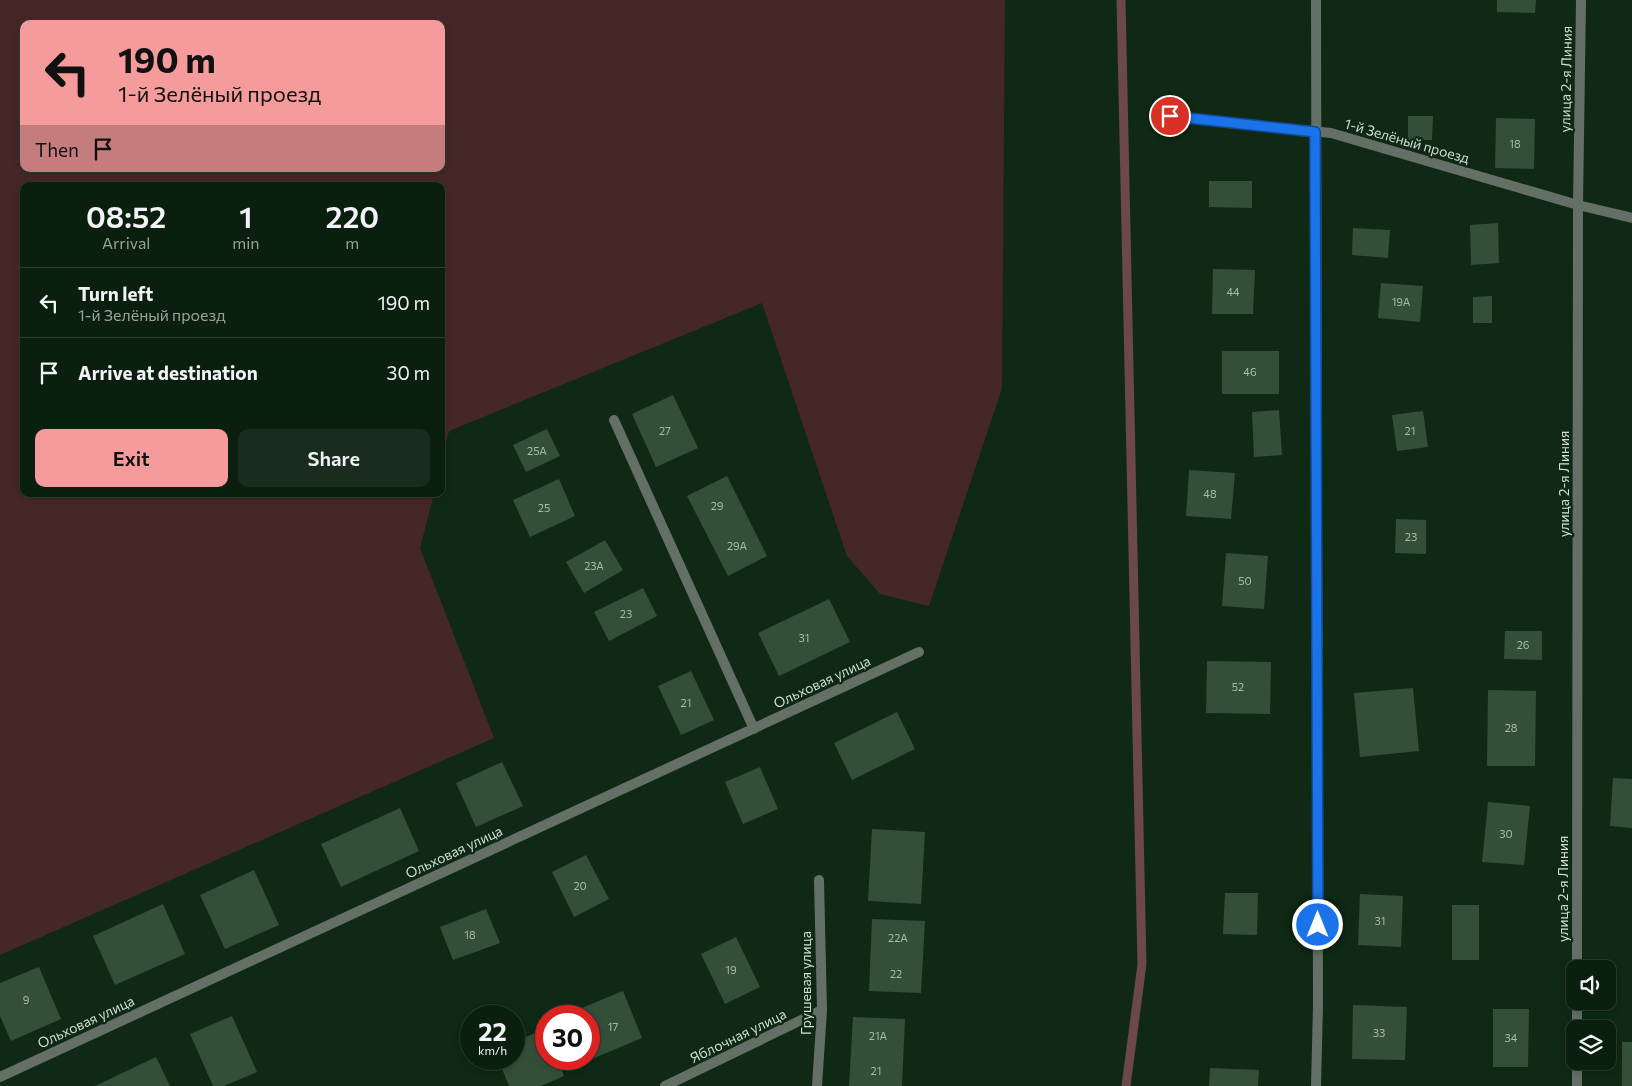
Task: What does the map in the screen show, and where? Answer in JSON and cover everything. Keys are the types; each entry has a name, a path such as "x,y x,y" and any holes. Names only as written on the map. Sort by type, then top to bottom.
{"street":[{"path":"1316,0 1318,965 1316,1086"},
{"name":"улица 2-я Линия","path":"1577,960 1578,205 1581,0"},
{"name":"1-й Зелёный проезд","path":"1170,116 1331,134 1578,205 1632,218"},
{"path":"614,420 754,729"},
{"name":"Ольховая улица","path":"0,1077 919,652"},
{"name":"Грушевая улица","path":"817,1086 822,1010 819,880"},
{"name":"Яблочная улица","path":"665,1086 822,1010"},
{"path":"1577,1070 1577,1086"}],"shaded area":[{"path":"0,0 1005,0 1002,388 929,606 880,594 847,556 762,303 449,431 445,448 445,182 20,182 20,497 433,497 420,548 494,738 0,955"}],"building":[{"path":"1497,0 1536,0 1535,13 1497,12"},
{"path":"1408,116 1433,116 1432,140 1408,140"},
{"path":"1496,118 1535,119 1534,169 1495,168"},
{"path":"1209,181 1252,181 1252,208 1209,207"},
{"path":"1498,223 1499,263 1471,265 1470,225"},
{"path":"1353,228 1390,230 1388,258 1352,255"},
{"path":"1213,269 1255,270 1253,314 1212,314"},
{"path":"1381,283 1423,286 1420,322 1378,318"},
{"path":"1492,296 1492,323 1473,323 1473,297"},
{"path":"1222,351 1279,351 1279,394 1222,394"},
{"path":"673,395 698,448 656,467 632,414"},
{"path":"1279,410 1282,455 1254,457 1252,412"},
{"path":"1423,411 1428,447 1397,451 1392,415"},
{"path":"547,429 560,456 526,472 513,445"},
{"path":"1189,470 1235,473 1231,519 1186,516"},
{"path":"727,476 767,556 728,576 687,496"},
{"path":"559,479 575,516 530,537 513,500"},
{"path":"1396,519 1426,520 1426,554 1395,553"},
{"path":"605,540 623,570 584,593 566,562"},
{"path":"1226,553 1268,556 1264,609 1222,606"},
{"path":"643,588 657,616 609,641 594,612"},
{"path":"829,599 850,642 779,676 758,633"},
{"path":"1505,631 1542,631 1542,660 1504,659"},
{"path":"1207,661 1271,662 1270,714 1206,713"},
{"path":"691,671 714,720 681,735 658,686"},
{"path":"1413,688 1419,751 1360,757 1354,693"},
{"path":"1488,690 1536,691 1535,766 1487,766"},
{"path":"897,712 915,749 852,780 834,743"},
{"path":"502,762 523,806 476,827 456,783"},
{"path":"760,767 778,809 743,824 725,782"},
{"path":"1613,778 1632,779 1632,828 1610,826"},
{"path":"1488,802 1530,806 1524,865 1482,862"},
{"path":"400,808 419,851 341,887 321,844"},
{"path":"872,829 925,832 921,904 868,901"},
{"path":"586,855 609,899 574,917 552,872"},
{"path":"254,870 279,925 225,949 200,895"},
{"path":"1225,893 1258,893 1257,935 1223,934"},
{"path":"1360,894 1403,896 1401,947 1358,945"},
{"path":"163,904 185,954 115,985 93,936"},
{"path":"1452,905 1479,905 1479,960 1452,960"},
{"path":"486,909 500,943 453,960 440,927"},
{"path":"872,919 925,921 921,993 869,991"},
{"path":"736,937 760,987 725,1004 701,954"},
{"path":"39,967 61,1019 11,1041 0,1016 0,983"},
{"path":"623,991 642,1038 600,1056 600,1005 589,1005"},
{"path":"1353,1005 1407,1007 1405,1060 1352,1059"},
{"path":"1493,1009 1529,1009 1528,1067 1493,1067"},
{"path":"232,1016 257,1072 224,1086 213,1086 190,1034"},
{"path":"853,1017 905,1019 902,1086 849,1086"},
{"path":"535,1033 535,1070 562,1070 564,1076 541,1086 509,1086 502,1070 525,1070 525,1037"},
{"path":"1622,1042 1632,1042 1632,1086 1622,1086"},
{"path":"156,1057 170,1086 95,1086"},
{"path":"1210,1068 1259,1070 1258,1086 1209,1086"}],"waterway":[{"path":"1121,0 1142,964 1126,1086"}],"route":[{"path":"1170,116 1315,132 1318,925"}]}
